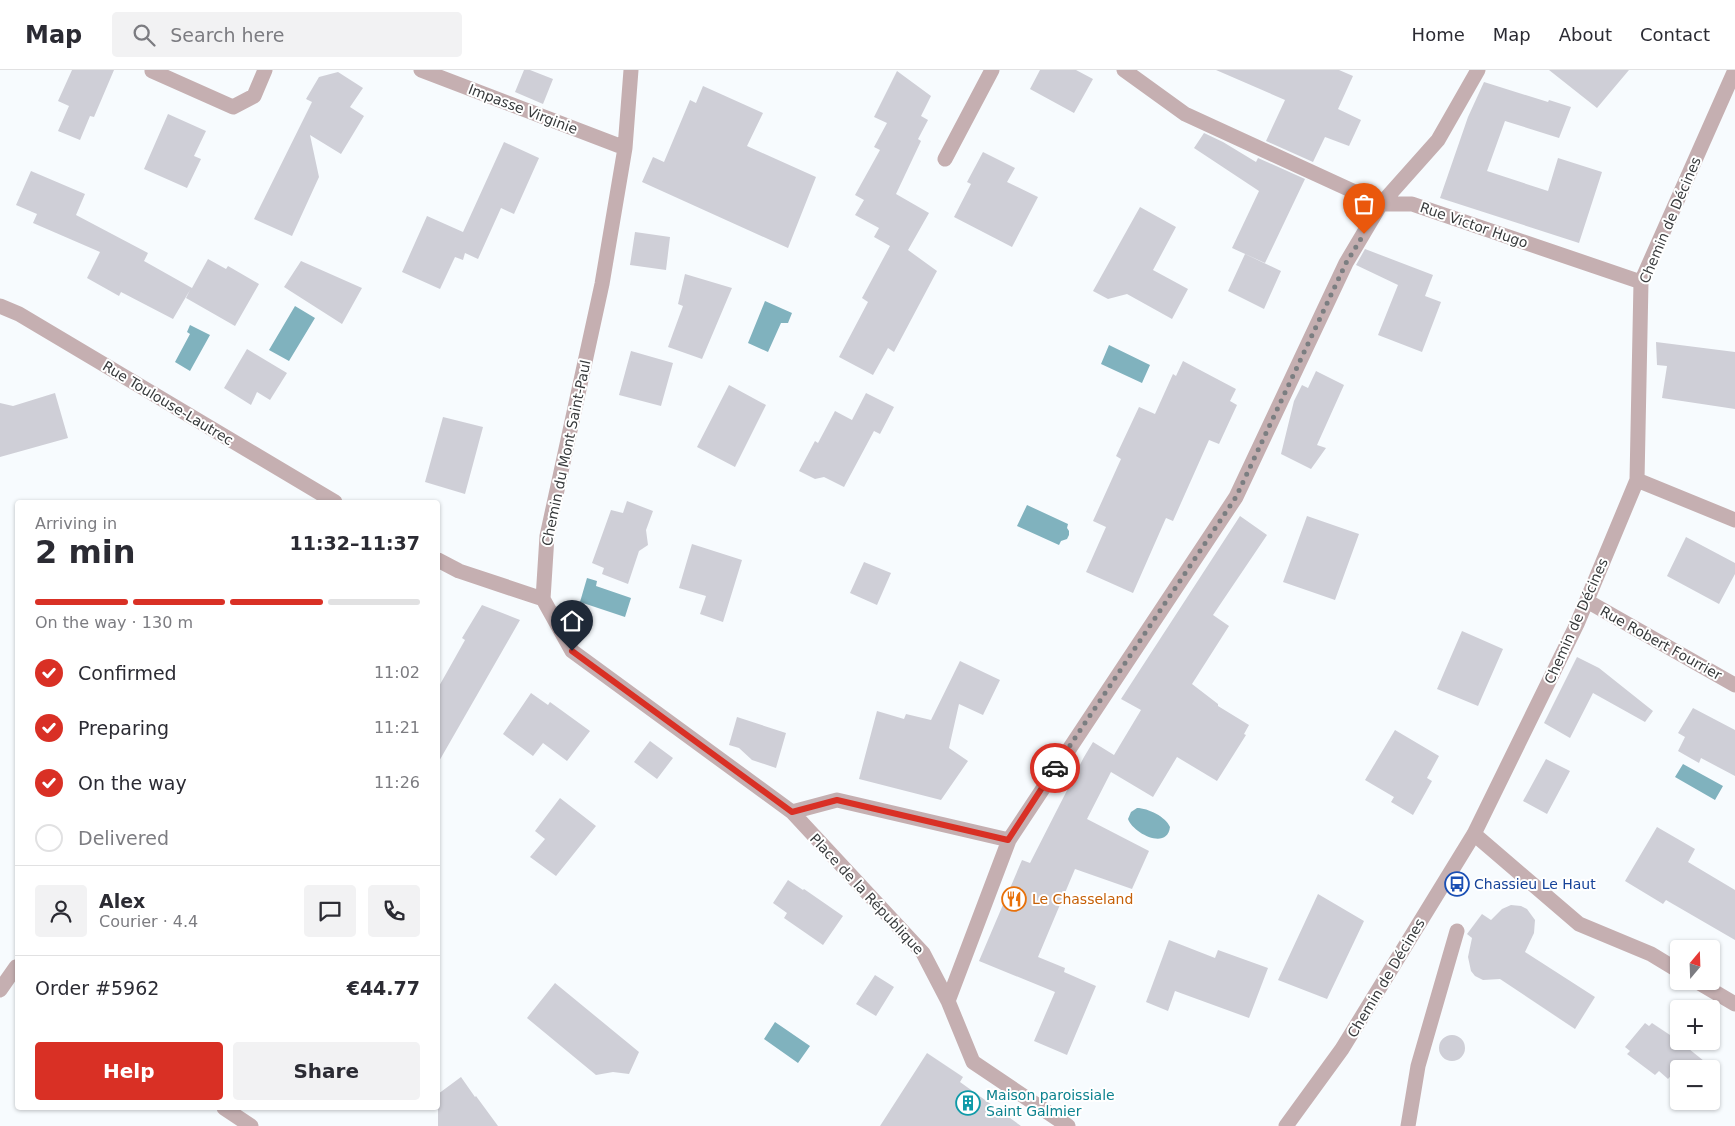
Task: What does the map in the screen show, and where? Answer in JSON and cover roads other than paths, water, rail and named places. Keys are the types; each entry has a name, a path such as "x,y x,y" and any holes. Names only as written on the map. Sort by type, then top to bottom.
{"street":[{"path":"152,71 233,106 254,96 265,70"},
{"name":"Impasse Virginie","path":"421,70 625,148"},
{"name":"Chemin du Mont Saint-Paul","path":"543,599 547,536 602,284 625,148 631,70"},
{"path":"945,160 992,70"},
{"name":"Rue Victor Hugo","path":"1124,70 1185,114 1380,204 1412,204 1641,282"},
{"name":"Chemin de Décines","path":"1286,1126 1342,1049 1474,834 1587,601 1637,480 1641,282 1735,70"},
{"path":"948,1001 1008,840 1236,497 1346,263 1380,204 1438,140 1475,71"},
{"name":"Rue Toulouse-Lautrec","path":"0,306 19,314 332,500"},
{"path":"1637,480 1735,520"},
{"path":"440,561 459,571 543,599 572,651 792,812 837,800 1008,840"},
{"name":"Rue Robert Fourrier","path":"1587,601 1735,685"},
{"name":"Place de la République","path":"792,812 924,952 948,1001 973,1062 1068,1126"},
{"path":"1474,834 1579,924 1651,954 1670,966"},
{"path":"1408,1126 1418,1066 1457,931"},
{"path":"0,990 15,968"},
{"path":"1711,990 1735,1004"},
{"path":"227,1110 251,1126"}],"water":[{"path":"765,301 792,313 788,323 781,323 768,352 748,343"},
{"path":"295,306 315,318 289,361 269,350"},
{"path":"190,325 210,335 190,371 175,362 190,334 187,332"},
{"path":"1109,345 1150,365 1142,383 1101,364"},
{"path":"1027,505 1068,524 1069,535 1067,539 1061,541 1059,545 1017,526"},
{"path":"587,578 597,581 596,586 631,598 625,617 580,602"},
{"path":"1683,764 1723,786 1715,800 1675,777"},
{"path":"1137,808 1151,811 1165,820 1170,827 1168,834 1163,838 1157,839 1136,830 1128,819 1131,812"},
{"path":"775,1022 810,1046 798,1063 764,1039"}],"place":[{"name":"Chassieu Le Haut","path":"1457,884"},
{"name":"Le Chasseland","path":"1014,899"},
{"name":"Maison paroissiale Saint Galmier","path":"968,1103"}]}
